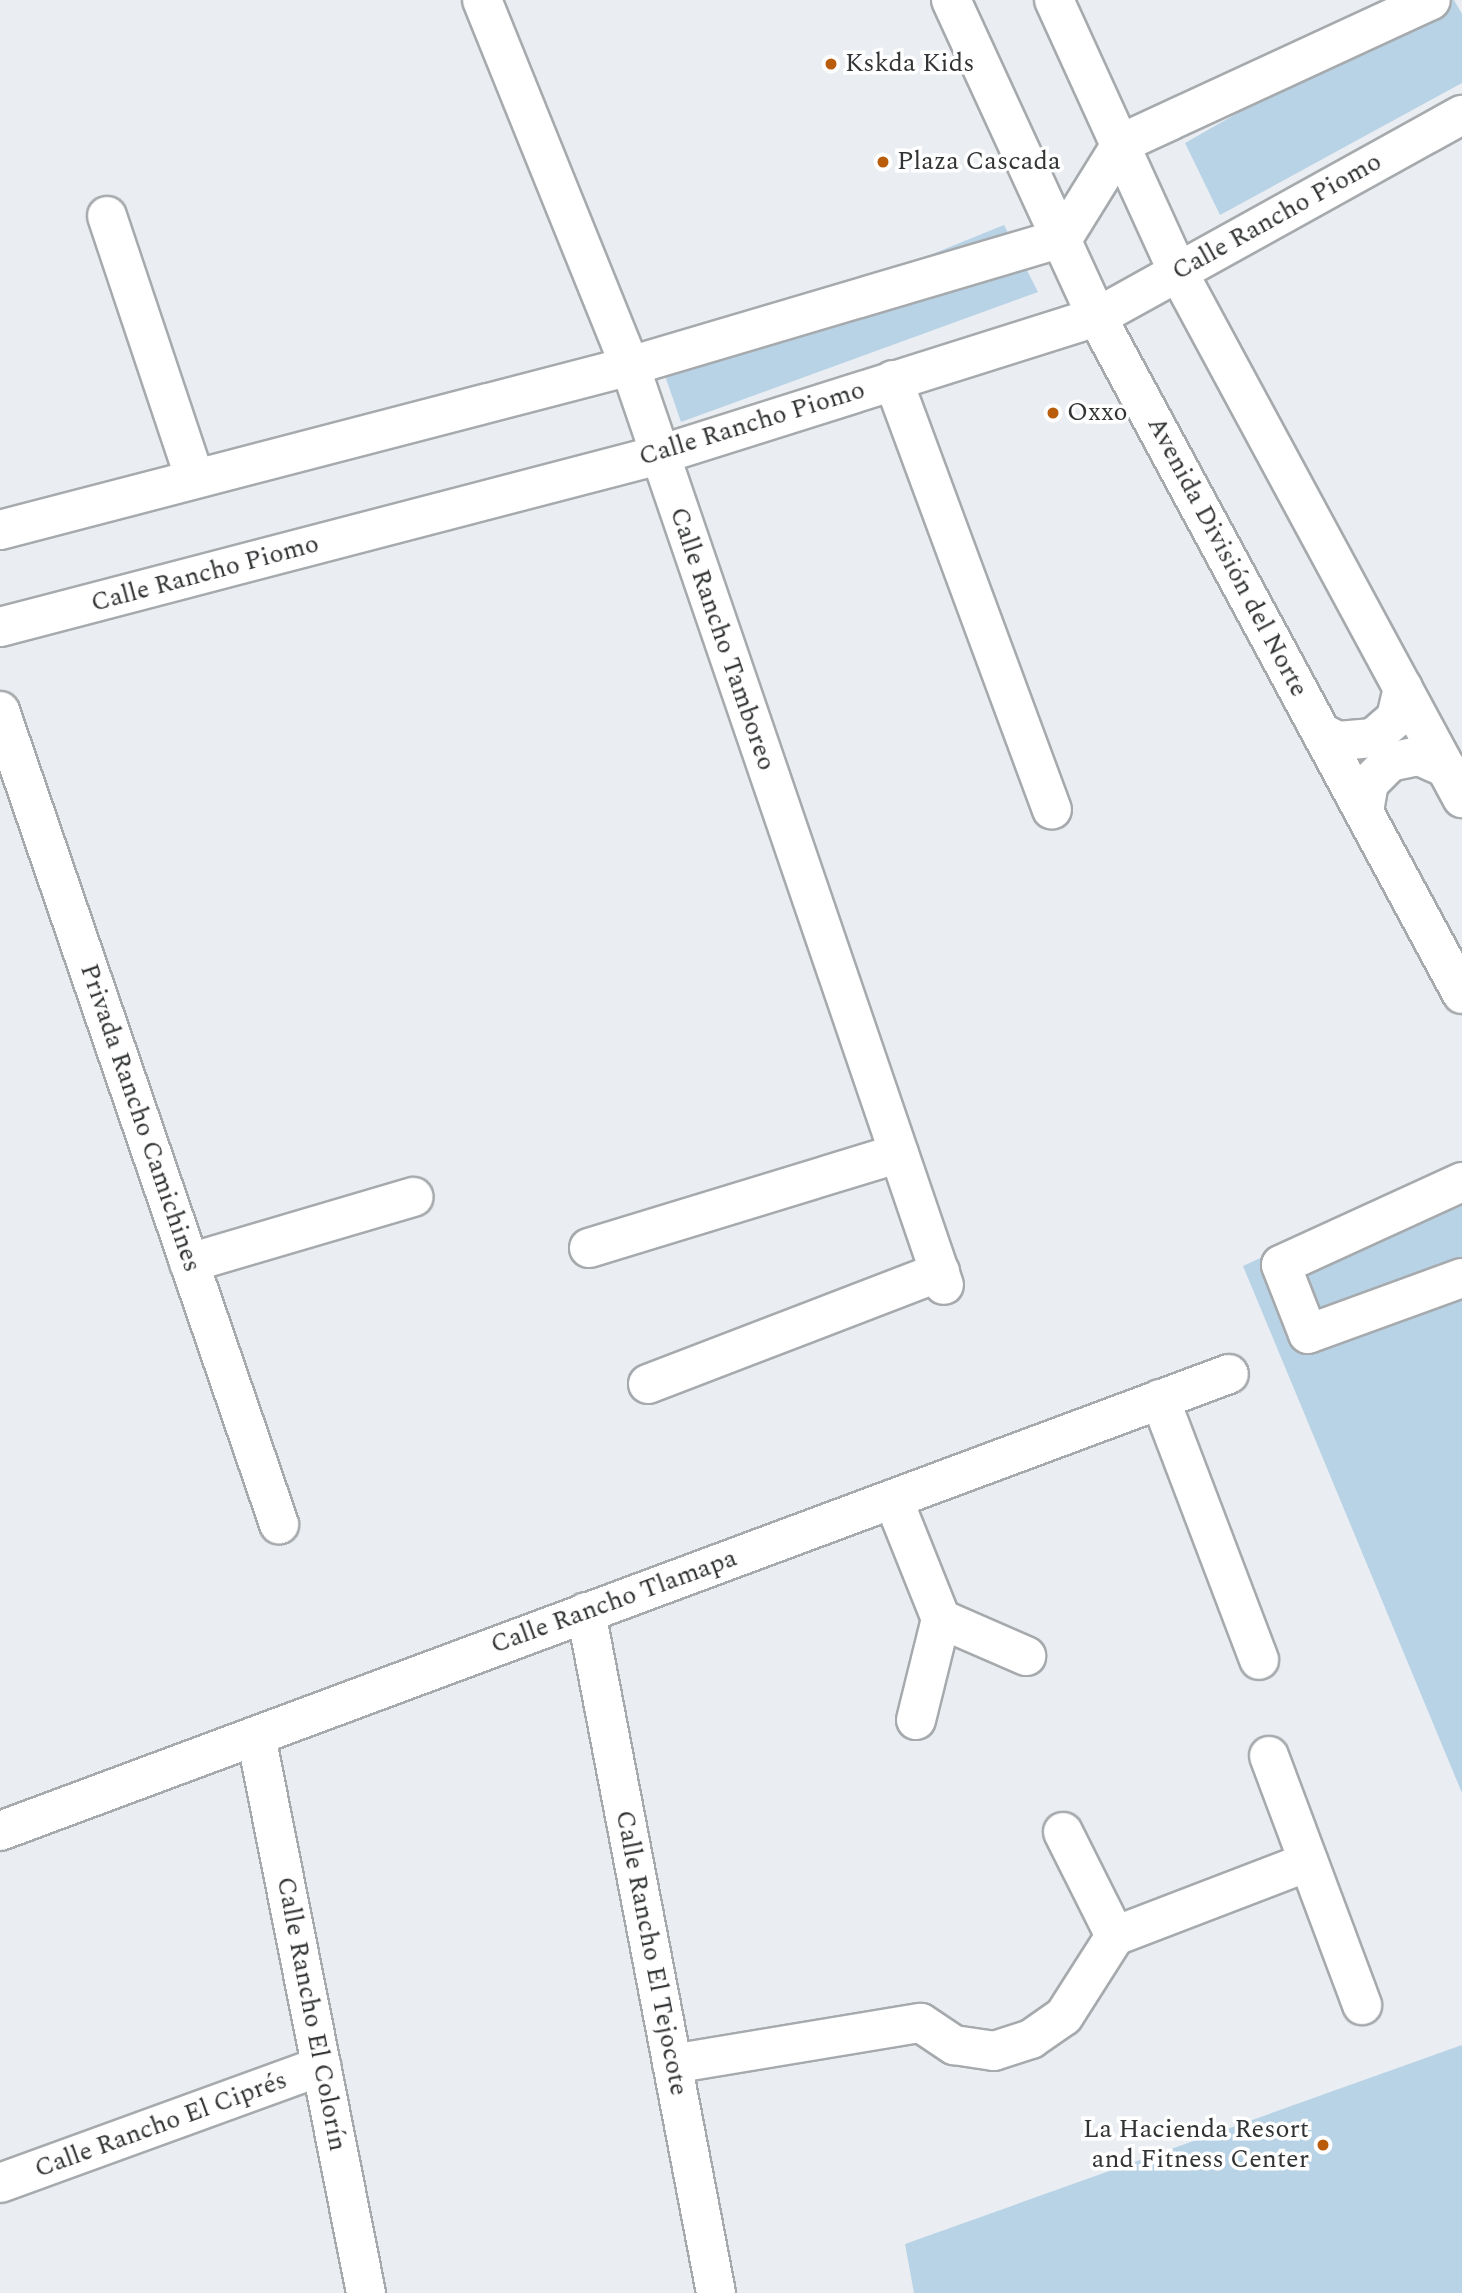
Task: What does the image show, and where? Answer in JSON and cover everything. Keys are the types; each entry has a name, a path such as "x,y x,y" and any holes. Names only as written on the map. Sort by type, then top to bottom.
{"street":[{"name":"Calle Rancho Tamboreo","path":"482,0 630,366 942,1279 648,1384"},
{"name":"Avenida División del Norte","path":"951,0 1063,237 1097,317 1462,994"},
{"path":"1054,0 1122,143 1178,272 1454,783"},
{"path":"0,530 630,366 1063,237 1122,143 1431,0"},
{"name":"Calle Rancho Piomo","path":"0,627 659,455 1097,317 1462,115"},
{"path":"107,216 195,479"},
{"path":"893,380 1052,809"},
{"path":"1322,733 1338,741 1373,738 1396,718 1403,688"},
{"name":"Privada Rancho Camichines","path":"0,711 279,1524"},
{"path":"1364,811 1369,783 1390,762 1419,756 1454,783"},
{"path":"589,1248 899,1153"},
{"path":"1462,1182 1280,1265 1308,1334 1462,1278"},
{"path":"190,1263 413,1197"},
{"name":"Calle Rancho Tlamapa","path":"0,1831 1229,1374"},
{"path":"1160,1399 1259,1660"},
{"path":"893,1499 941,1619 916,1720"},
{"name":"Calle Rancho El Tejocote","path":"586,1612 716,2293"},
{"path":"941,1619 1026,1656"},
{"name":"Calle Rancho El Colorín","path":"256,1736 366,2293"},
{"path":"1269,1756 1362,2005"},
{"path":"1063,1832 1115,1936"},
{"path":"672,2064 921,2023 954,2045 994,2051 1031,2039 1064,2016 1115,1936 1308,1862"},
{"name":"Calle Rancho El Ciprés","path":"0,2183 321,2066"}],"shaded area":[{"path":"1436,0 1454,0 1462,14 1462,83 1220,215 1185,143"},
{"path":"1004,225 1038,292 681,422 661,364"},
{"path":"1462,1164 1462,1793 1243,1266"},
{"name":"La Hacienda Resort and Fitness Center","path":"1462,2045 1462,2293 914,2293 905,2244"}],"place":[{"name":"Kskda Kids","path":"831,64"},
{"name":"Plaza Cascada","path":"883,162"},
{"name":"Oxxo","path":"1053,413"},
{"name":"La Hacienda Resort and Fitness Center","path":"1323,2145"}]}
